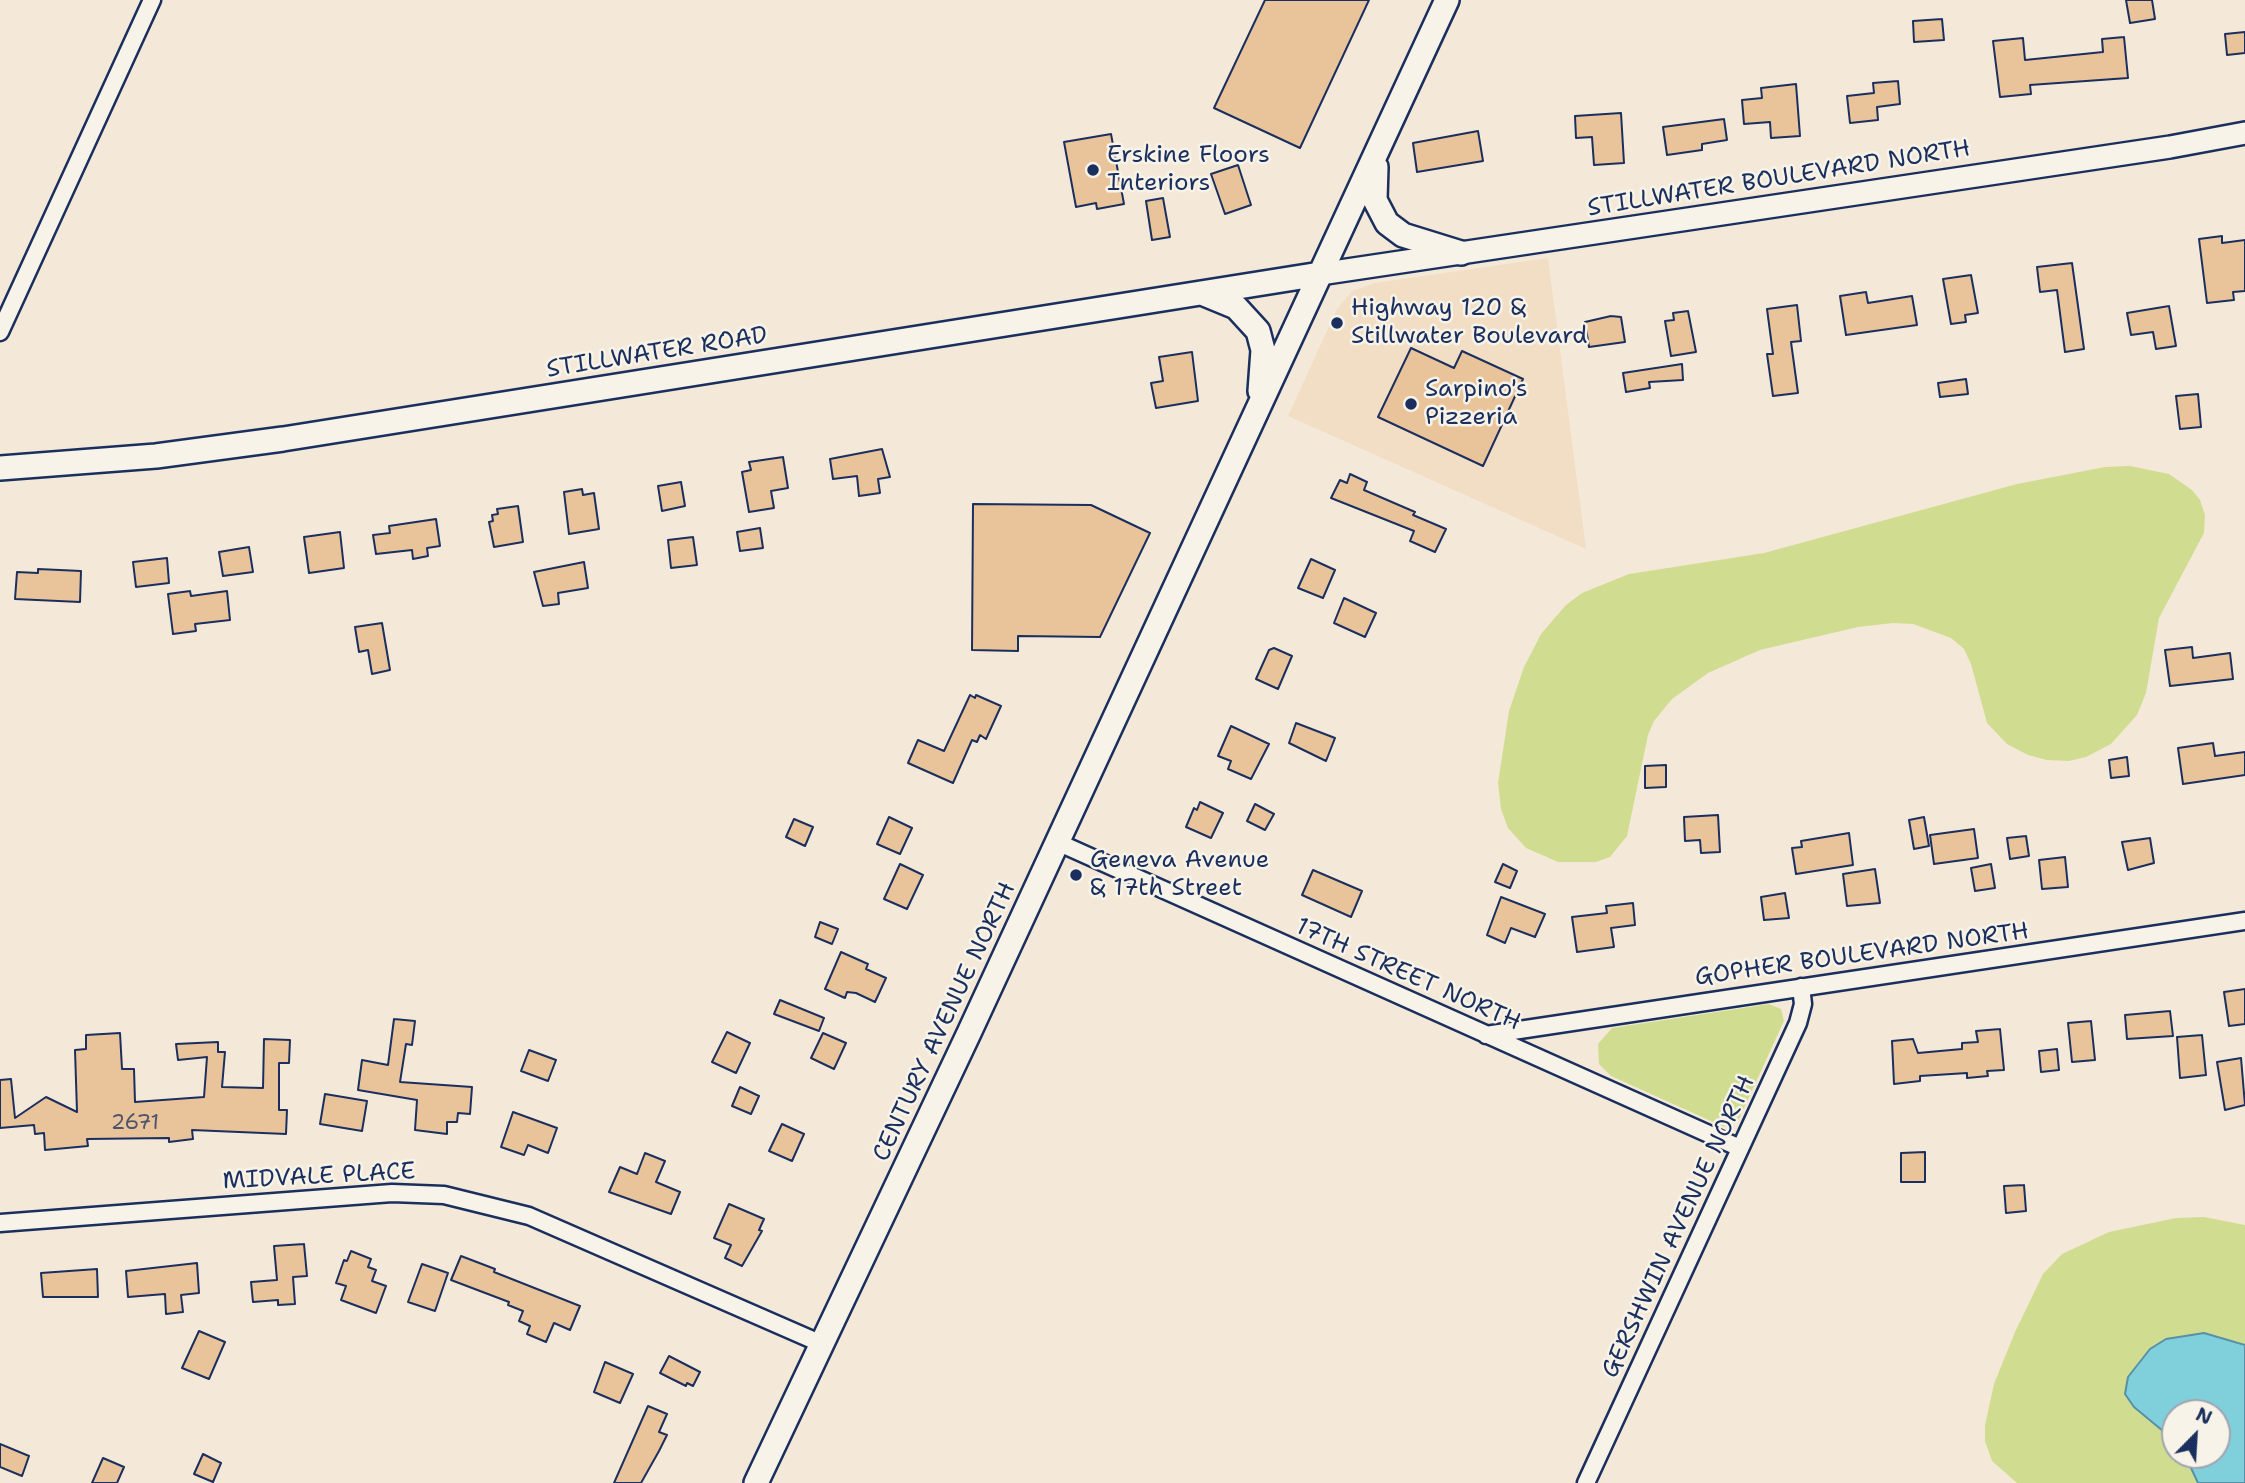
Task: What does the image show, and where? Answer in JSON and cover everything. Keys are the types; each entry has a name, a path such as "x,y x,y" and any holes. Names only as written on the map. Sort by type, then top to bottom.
{"main road":[{"name":"CENTURY AVENUE NORTH","path":"756,1483 1057,842 1447,0"},
{"path":"1378,149 1375,200 1387,223 1404,235 1461,253"},
{"name":"STILLWATER ROAD","path":"0,468 156,456 283,439 1320,274"},
{"path":"1199,292 1232,305 1247,316 1258,331 1263,357 1257,412"}],"street":[{"path":"0,332 150,4 133,0"},
{"name":"STILLWATER BOULEVARD NORTH","path":"1320,274 2245,133"},
{"name":"17TH STREET NORTH","path":"1057,842 1740,1149"},
{"name":"GOPHER BOULEVARD NORTH","path":"1486,1035 2245,921"},
{"name":"GERSHWIN AVENUE NORTH","path":"1586,1483 1798,1023 1803,1004 1801,987"},
{"name":"MIDVALE PLACE","path":"0,1223 392,1193 444,1195 529,1216 822,1345"}],"shaded area":[{"path":"1548,258 1586,549 1288,416 1337,309 1352,291 1375,283"}],"green space":[{"path":"2130,466 2169,474 2192,490 2200,500 2205,515 2204,533 2159,618 2146,693 2137,715 2111,744 2086,757 2069,761 2047,760 2028,755 2007,744 1987,723 1971,664 1964,649 1951,638 1913,624 1858,627 1760,650 1708,673 1672,699 1654,721 1648,735 1627,836 1610,857 1596,862 1558,862 1526,848 1508,828 1501,809 1498,783 1509,711 1524,667 1541,634 1566,605 1582,593 1629,574 1764,553 2017,484 2105,467"},
{"path":"1769,1004 1781,1009 1784,1021 1739,1119 1731,1127 1722,1126 1611,1076 1599,1064 1598,1044 1612,1028"},
{"path":"2204,1217 2245,1225 2245,1483 2017,1483 1992,1461 1985,1441 1985,1425 1994,1384 2043,1274 2062,1254 2109,1232 2176,1218"}],"water":[{"path":"2204,1333 2245,1345 2245,1483 2198,1483 2192,1469 2231,1469 2231,1399 2161,1399 2161,1429 2134,1407 2125,1394 2128,1377 2150,1349 2166,1339"}],"building":[{"path":"1265,0 1369,0 1300,148 1214,108"},
{"path":"2126,0 2152,0 2155,19 2130,23"},
{"path":"1942,19 1944,40 1914,42 1913,21"},
{"path":"2245,32 2245,53 2227,55 2225,34"},
{"path":"2124,37 2128,78 2030,85 2031,94 2000,97 1993,41 2023,38 2025,60 2103,52 2102,39"},
{"path":"1898,81 1900,104 1877,107 1878,120 1850,123 1847,96 1874,93 1873,83"},
{"path":"1796,84 1800,136 1771,138 1770,122 1744,124 1742,100 1762,98 1761,88"},
{"path":"1621,113 1624,163 1594,165 1592,137 1576,138 1575,116"},
{"path":"1724,119 1727,140 1702,144 1702,150 1667,155 1663,127"},
{"path":"1478,131 1483,161 1417,172 1413,143"},
{"name":"Erskine Floors Interiors","path":"1111,134 1124,204 1097,209 1096,203 1076,207 1064,142"},
{"path":"1238,165 1251,205 1225,214 1211,174"},
{"path":"1163,198 1170,237 1152,240 1146,201"},
{"path":"2222,236 2222,243 2245,240 2245,291 2233,292 2234,300 2207,303 2199,239"},
{"path":"2072,263 2084,349 2065,352 2057,290 2040,292 2037,267"},
{"path":"1971,275 1978,313 1965,315 1966,322 1951,324 1943,279"},
{"path":"1866,292 1868,303 1912,296 1917,325 1846,335 1840,296"},
{"path":"1797,305 1801,341 1791,342 1798,393 1773,396 1767,354 1773,354 1767,309"},
{"path":"2169,306 2176,346 2156,349 2153,332 2131,335 2127,313"},
{"path":"1688,311 1696,352 1671,356 1665,321 1674,320 1673,313"},
{"path":"1611,316 1621,317 1625,342 1589,347 1585,322"},
{"path":"1411,348 1454,368 1462,351 1523,379 1483,466 1378,417"},
{"path":"1192,352 1198,401 1156,408 1151,383 1163,381 1159,357"},
{"path":"1682,364 1683,380 1649,382 1650,388 1626,392 1623,373"},
{"path":"1966,379 1968,394 1940,397 1938,383"},
{"path":"2198,394 2201,427 2180,429 2176,396"},
{"path":"882,449 890,477 878,479 880,493 859,496 857,476 833,479 830,459"},
{"path":"783,457 788,488 771,491 774,508 749,512 742,472 751,470 749,462"},
{"path":"1350,474 1367,482 1364,490 1446,529 1435,552 1410,541 1414,531 1331,498 1340,480 1347,483"},
{"path":"681,482 685,506 662,511 658,486"},
{"path":"582,489 583,495 594,493 599,529 569,534 564,492"},
{"path":"973,504 1091,505 1150,533 1100,637 1018,636 1018,651 972,650"},
{"path":"518,506 523,542 494,547 489,522 493,521 492,515 498,514 497,509"},
{"path":"436,519 440,546 427,548 428,556 413,559 412,550 376,554 373,535 390,533 389,526"},
{"path":"760,528 763,548 740,551 737,532"},
{"path":"340,532 344,568 309,573 304,537"},
{"path":"693,537 697,565 671,568 668,540"},
{"path":"249,547 253,572 223,576 219,552"},
{"path":"167,558 169,583 136,587 133,562"},
{"path":"1311,559 1335,570 1323,598 1298,588"},
{"path":"584,562 588,588 558,593 559,604 543,606 534,572"},
{"path":"38,569 81,571 80,602 15,599 17,572 38,573"},
{"path":"190,591 191,596 227,591 230,620 195,624 196,631 173,634 168,594"},
{"path":"1344,598 1376,613 1365,637 1334,623"},
{"path":"382,623 390,670 372,674 368,650 359,652 355,627"},
{"path":"2192,647 2193,658 2230,653 2233,679 2170,686 2165,650"},
{"path":"1274,648 1292,656 1278,689 1256,679 1269,650"},
{"path":"970,695 1001,706 986,739 980,735 977,742 972,740 953,783 908,763 918,740 944,751"},
{"path":"1296,723 1335,738 1326,761 1289,743"},
{"path":"1231,726 1269,744 1251,779 1228,769 1231,761 1218,756"},
{"path":"2213,743 2215,756 2245,752 2245,775 2183,784 2178,748"},
{"path":"2127,757 2129,776 2111,778 2109,760"},
{"path":"1666,765 1666,787 1645,788 1645,766"},
{"path":"1200,802 1223,813 1211,838 1186,827 1194,808 1197,810"},
{"path":"1255,804 1274,814 1265,830 1247,821"},
{"path":"1718,815 1720,852 1701,853 1700,840 1685,841 1684,817"},
{"path":"889,817 912,828 900,854 877,844"},
{"path":"1924,817 1929,846 1914,849 1909,820"},
{"path":"794,819 813,827 805,846 786,837"},
{"path":"1974,829 1978,858 1934,864 1930,835"},
{"path":"1849,833 1853,865 1796,874 1792,848 1802,847 1801,841"},
{"path":"2026,836 2029,856 2010,859 2007,838"},
{"path":"2150,838 2154,863 2128,870 2122,842"},
{"path":"2065,857 2068,887 2042,889 2039,860"},
{"path":"900,864 923,875 907,909 884,899"},
{"path":"1503,864 1517,871 1510,888 1495,882"},
{"path":"1991,864 1995,888 1975,891 1971,868"},
{"path":"1875,869 1880,903 1847,906 1843,874"},
{"path":"1313,870 1362,891 1351,917 1302,895"},
{"path":"1785,893 1789,918 1764,920 1761,897"},
{"path":"1501,897 1545,914 1535,937 1511,928 1505,943 1487,935"},
{"path":"1633,903 1635,925 1611,928 1614,947 1577,952 1572,917 1607,913 1606,906"},
{"path":"820,922 838,929 832,944 815,937"},
{"path":"841,952 868,964 866,969 886,978 875,1002 856,993 847,992 845,998 825,989"},
{"path":"2245,989 2245,1024 2229,1026 2224,992"},
{"path":"780,1000 824,1018 819,1031 774,1014"},
{"path":"2170,1011 2173,1036 2127,1039 2125,1015"},
{"path":"394,1019 415,1021 412,1045 406,1044 400,1082 472,1087 470,1114 458,1113 457,1122 447,1122 447,1134 415,1130 417,1100 358,1090 362,1060 388,1065"},
{"path":"2091,1021 2095,1060 2072,1062 2068,1023"},
{"path":"2000,1029 2004,1070 1987,1071 1988,1076 1967,1078 1967,1073 1920,1076 1920,1081 1894,1084 1892,1041 1913,1039 1918,1053 1962,1049 1962,1043 1978,1042 1976,1031"},
{"path":"727,1032 750,1043 736,1073 712,1062"},
{"path":"120,1033 122,1069 134,1069 135,1102 204,1097 207,1057 178,1060 176,1044 218,1042 218,1052 225,1052 222,1087 263,1088 264,1039 290,1040 289,1063 279,1063 279,1110 287,1110 286,1134 192,1130 193,1139 169,1142 169,1138 87,1139 88,1146 45,1150 44,1133 35,1134 34,1125 0,1128 0,1080 11,1079 15,1118 46,1097 77,1112 75,1050 86,1049 86,1035"},
{"path":"823,1033 846,1043 834,1069 811,1058"},
{"path":"2202,1035 2206,1075 2180,1078 2177,1037"},
{"path":"2057,1049 2059,1070 2041,1072 2039,1051"},
{"path":"529,1050 556,1060 548,1081 521,1071"},
{"path":"2241,1058 2245,1105 2225,1110 2217,1062"},
{"path":"740,1087 759,1096 751,1114 732,1106"},
{"path":"325,1094 367,1101 362,1131 320,1124"},
{"path":"513,1112 557,1128 548,1153 528,1145 524,1155 501,1147"},
{"path":"782,1124 804,1134 792,1161 769,1151"},
{"path":"1925,1152 1925,1182 1901,1182 1901,1153"},
{"path":"645,1153 665,1161 656,1182 680,1192 671,1214 609,1192 620,1167 637,1174"},
{"path":"2024,1185 2026,1211 2006,1213 2004,1186"},
{"path":"729,1204 764,1219 759,1230 762,1231 742,1266 725,1258 731,1245 714,1238"},
{"path":"304,1244 307,1276 293,1277 295,1304 278,1305 278,1300 253,1302 251,1282 277,1280 274,1246"},
{"path":"351,1251 371,1259 368,1267 376,1270 372,1281 386,1286 376,1313 341,1300 346,1286 336,1283 344,1260 347,1261"},
{"path":"461,1256 580,1306 570,1330 554,1323 546,1342 527,1334 530,1326 519,1321 523,1311 508,1305 509,1302 451,1280"},
{"path":"197,1263 199,1293 181,1295 183,1312 166,1314 165,1294 128,1297 126,1271"},
{"path":"422,1264 448,1273 435,1311 408,1302"},
{"path":"97,1269 98,1297 43,1297 41,1273"},
{"path":"199,1331 225,1342 209,1379 182,1368"},
{"path":"669,1356 700,1372 693,1386 687,1383 686,1386 660,1373"},
{"path":"605,1362 633,1374 620,1403 594,1392"},
{"path":"648,1406 667,1414 659,1432 667,1435 641,1483 614,1483"},
{"path":"0,1444 29,1456 22,1476 0,1467"},
{"path":"203,1454 221,1463 213,1482 194,1474"},
{"path":"103,1458 124,1467 117,1483 92,1483"}],"place":[{"name":"Erskine Floors Interiors","path":"1093,170"},
{"name":"Highway 120 & Stillwater Boulevard","path":"1337,323"},
{"name":"Sarpino's Pizzeria","path":"1411,404"},
{"name":"Geneva Avenue & 17th Street","path":"1076,875"}]}
